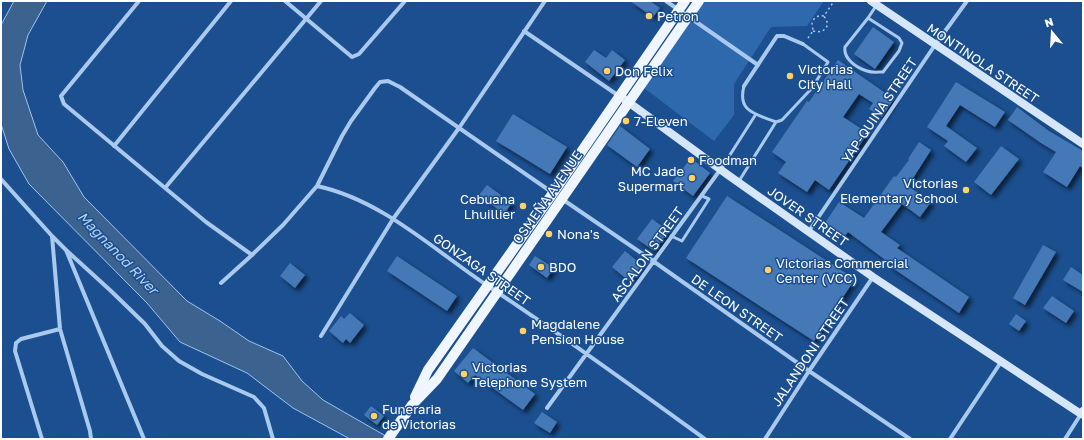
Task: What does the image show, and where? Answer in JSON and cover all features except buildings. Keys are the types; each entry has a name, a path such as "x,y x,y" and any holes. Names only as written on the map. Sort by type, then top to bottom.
{"main road":[{"name":"OSMEÑA AVENUE","path":"557,196 620,96 685,1"},
{"name":"OSMEÑA AVENUE","path":"389,437 412,405 428,370 492,289 557,196 628,102 699,1"}],"street":[{"path":"139,1 61,96 64,104 206,222 252,255"},
{"path":"114,146 231,1"},
{"path":"285,1 352,57 359,54 405,1"},
{"path":"164,188 321,1"},
{"path":"321,336 393,219 459,128 545,1"},
{"path":"666,1 758,65"},
{"name":"YAP-QUINA STREET","path":"809,232 935,45 967,1"},
{"name":"MONTINOLA STREET","path":"874,3 1083,144"},
{"name":"JOVER STREET","path":"524,31 620,96 873,277 1001,362 1082,413"},
{"path":"744,86 777,36 784,36 803,44"},
{"name":"DE LEON STREET","path":"222,282 283,225 317,186 351,121 380,82 388,80 653,261 808,371 910,439"},
{"name":"ASCALON STREET","path":"547,408 721,169"},
{"path":"1,179 52,236 112,291 145,324 162,346 179,361 202,374 254,397 264,408 273,439"},
{"name":"GONZAGA STREET","path":"317,186 334,190 393,219 587,354 705,439"},
{"path":"52,236 60,330 90,431 91,439"},
{"path":"66,250 144,439"},
{"name":"JALANDONI STREET","path":"765,439 808,371 873,277"},
{"path":"42,439 14,351 16,343 21,339 60,330"},
{"path":"950,439 1001,362"},
{"path":"1065,439 1082,413"}],"lane":[{"path":"868,18 899,38 902,43 899,51 883,72 868,72 853,63 846,57 844,52 845,48 868,18 874,3"},
{"path":"739,182 776,122 782,120 812,88 828,62 803,44"},
{"path":"744,86 742,101 744,106 756,114 776,122"},
{"path":"721,169 756,114"},
{"path":"671,236 682,241 709,199 702,196"}],"path":[{"path":"824,16 834,1"},
{"path":"814,31 812,23 815,18 820,15 824,16"},
{"path":"814,31 823,31 826,28 828,24 824,16"},
{"path":"803,44 814,31"}],"shaded area":[{"path":"705,1 824,1 807,26 771,27 734,84 734,115 714,141 644,88"}],"water":[{"name":"Magnanod River","path":"14,1 47,1 28,35 20,65 23,90 38,135 63,162 84,197 187,301 249,341 283,356 302,381 323,400 391,439 350,439 293,408 247,373 180,342 147,303 29,184 9,149 1,124 1,25"}],"place":[{"name":"Petron","path":"649,16"},
{"name":"Don Felix","path":"607,71"},
{"name":"Victorias City Hall","path":"790,76"},
{"name":"7-Eleven","path":"626,121"},
{"name":"Foodman","path":"691,160"},
{"name":"MC Jade Supermart","path":"692,178"},
{"name":"Victorias Elementary School","path":"966,190"},
{"name":"Cebuana Lhuillier","path":"523,206"},
{"name":"Nona's","path":"549,234"},
{"name":"BDO","path":"541,267"},
{"name":"Victorias Commercial Center (VCC)","path":"768,270"},
{"name":"Magdalene Pension House","path":"523,331"},
{"name":"Victorias Telephone System","path":"464,374"},
{"name":"Funeraria de Victorias","path":"374,416"}]}
